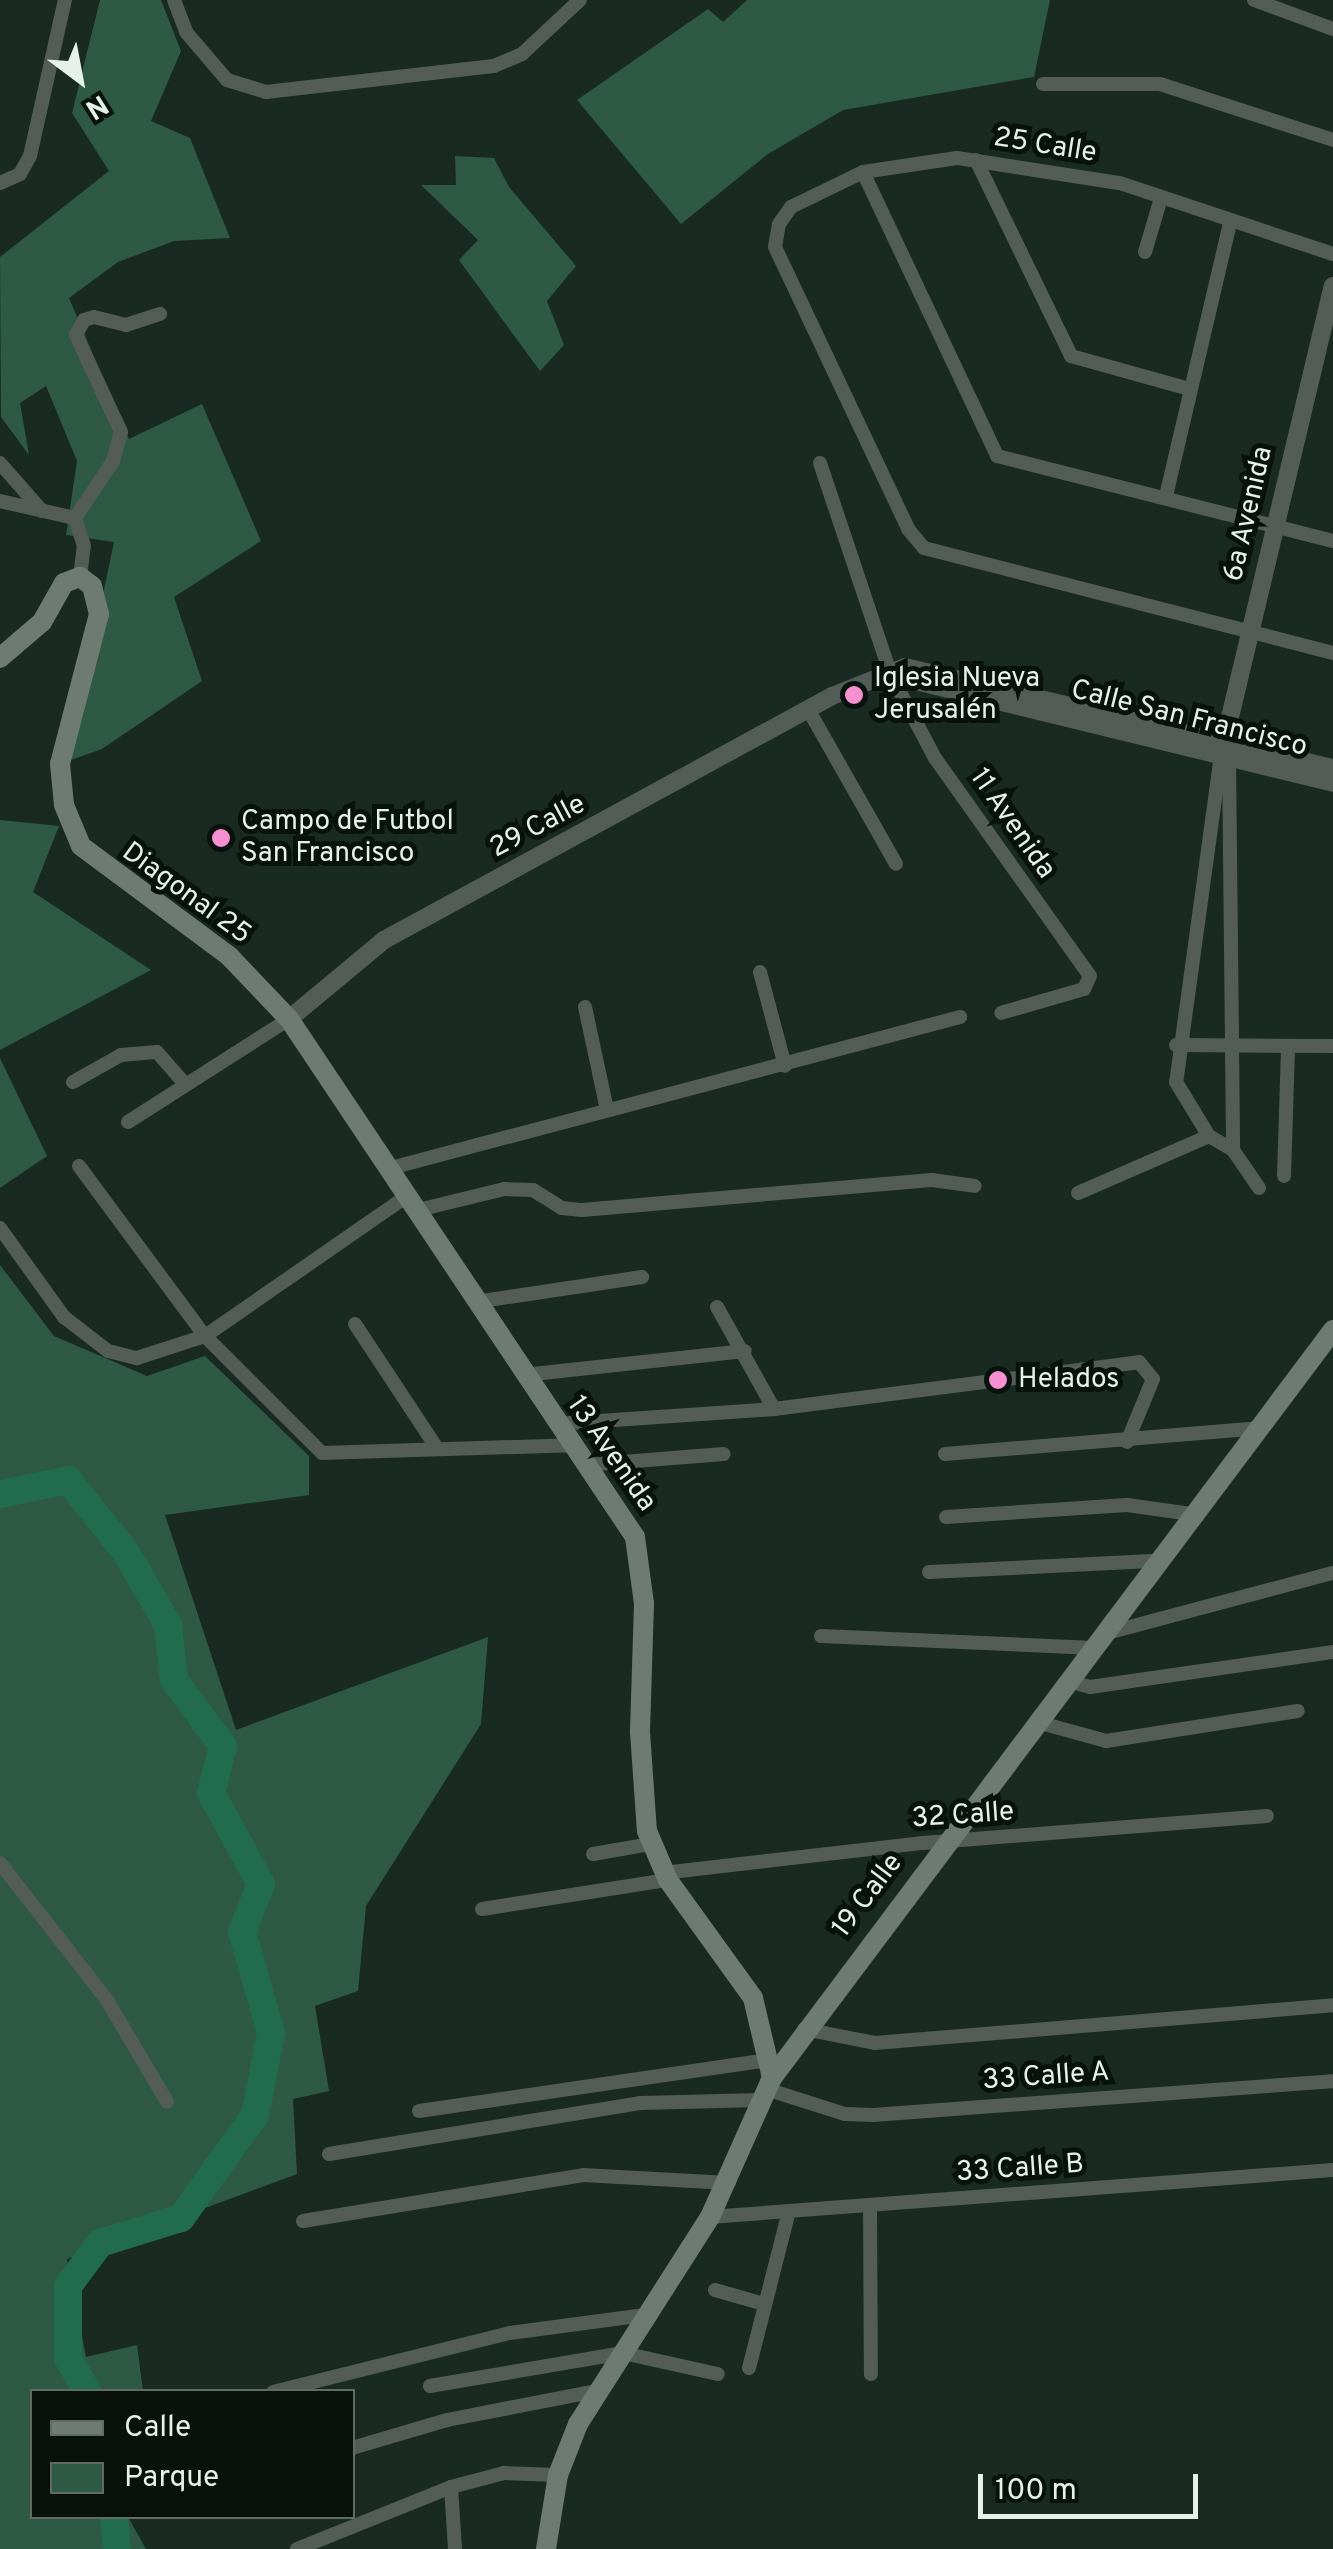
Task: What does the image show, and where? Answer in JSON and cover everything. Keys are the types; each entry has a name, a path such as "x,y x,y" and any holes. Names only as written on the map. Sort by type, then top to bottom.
{"main road":[{"path":"0,658 42,622 64,583 80,577"},
{"name":"Diagonal 25","path":"80,577 100,602 62,741 60,782 70,826 97,863 229,956 289,1019"},
{"name":"13 Avenida","path":"289,1019 635,1537 642,1566 640,1762 651,1844 666,1877 753,1998 765,2082"},
{"name":"19 Calle","path":"546,2549 558,2475 578,2424 710,2217 729,2182 765,2082 1333,1330"}],"street":[{"path":"2,183 20,174 30,156 65,0"},
{"path":"174,0 186,32 226,80 266,92 494,66 522,54 580,0"},
{"path":"1254,0 1333,29"},
{"path":"1043,84 1160,84 1333,140"},
{"path":"976,160 1071,356 1189,389"},
{"name":"25 Calle","path":"1250,632 924,548 908,529 775,247 791,207 863,172 976,160 1120,183 1230,223 1333,254"},
{"path":"863,172 997,456 1333,541"},
{"path":"1145,252 1160,198"},
{"path":"1166,496 1230,223"},
{"name":"6a Avenida","path":"1225,751 1274,526 1333,286"},
{"path":"75,518 113,460 121,432 76,336 78,326 94,317 126,325 160,314"},
{"path":"0,462 43,513"},
{"name":"11 Avenida","path":"820,463 891,675 936,758 1090,983 1001,1012"},
{"path":"0,501 75,518"},
{"path":"75,518 84,546 80,577"},
{"path":"1250,632 1333,653"},
{"name":"Calle San Francisco","path":"891,675 905,667 953,674 1333,783"},
{"name":"29 Calle","path":"128,1122 289,1019 384,940 808,709 891,675"},
{"path":"808,709 896,864"},
{"path":"1225,751 1176,1045 1182,1100 1209,1136 1233,1150 1258,1188"},
{"path":"1225,751 1233,1150"},
{"name":"Calle San Francisco","path":"1225,751 1333,768"},
{"path":"760,972 785,1066"},
{"path":"584,1008 608,1110"},
{"path":"388,1169 960,1018"},
{"path":"1176,1045 1333,1046"},
{"path":"1284,1176 1288,1046"},
{"path":"73,1082 121,1055 157,1052 185,1084"},
{"path":"1078,1193 1209,1136"},
{"path":"79,1166 206,1336 322,1453 571,1445"},
{"path":"0,1228 64,1317 119,1357 137,1358 206,1336 410,1204 504,1189 533,1190 562,1208 582,1210 932,1180 975,1186"},
{"path":"476,1302 642,1278"},
{"path":"717,1307 745,1351 774,1410"},
{"path":"355,1324 436,1447"},
{"path":"524,1375 745,1351"},
{"path":"556,1424 774,1410 1139,1362 1152,1378 1128,1442"},
{"path":"945,1454 1128,1442 1258,1428"},
{"path":"585,1464 724,1454"},
{"path":"946,1516 1128,1505 1191,1514"},
{"path":"929,1572 1158,1561"},
{"path":"821,1636 1098,1641 1333,1573"},
{"path":"1068,1681 1090,1687 1333,1652"},
{"path":"1037,1722 1106,1740 1298,1710"},
{"name":"32 Calle","path":"482,1909 666,1877 942,1844 1266,1816"},
{"path":"592,1854 651,1844"},
{"path":"0,1863 107,2000 166,2102"},
{"path":"804,2029 875,2043 1333,2004"},
{"name":"33 Calle A","path":"329,2154 765,2082 845,2114 873,2116 1333,2081"},
{"path":"419,2110 765,2082"},
{"name":"33 Calle B","path":"710,2217 1333,2170"},
{"path":"304,2221 583,2176 729,2182"},
{"path":"870,2206 871,2374"},
{"path":"748,2368 789,2212"},
{"path":"715,2290 764,2304"},
{"path":"285,2389 510,2333 645,2315"},
{"path":"430,2386 623,2354 718,2374"},
{"path":"355,2447 447,2420 601,2390"},
{"path":"297,2549 316,2546 451,2487 504,2474 558,2475"},
{"path":"451,2487 455,2549"}],"green space":[{"path":"100,0 161,0 181,51 151,121 190,138 230,238 174,241 118,262 69,298 129,439 202,404 261,541 174,597 202,681 102,749 68,761 114,542 66,535 77,461 46,386 20,403 29,455 1,417 0,257 109,171 72,113"},
{"path":"747,0 1050,0 1034,77 843,110 768,154 681,224 577,100 708,9 723,22"},
{"path":"455,156 494,158 509,187 576,266 547,301 564,345 540,371 459,260 478,240 421,185 456,185"},
{"path":"0,820 59,826 33,892 151,970 0,1050"},
{"path":"0,1058 47,1156 0,1188"},
{"path":"0,1265 54,1336 147,1376 205,1356 309,1456 309,1495 165,1515 236,1730 488,1637 481,1724 366,1906 358,1991 315,2006 329,2091 293,2099 297,2174 67,2259 86,2357 137,2345 143,2389 30,2389 30,2519 129,2519 146,2549 0,2549"}],"waterway":[{"path":"0,1494 68,1480 125,1551 168,1625 174,1680 223,1746 211,1793 261,1884 242,1932 271,2033 255,2115 181,2218 100,2243 68,2286 68,2358 86,2389"},
{"path":"114,2519 117,2549"}],"place":[{"name":"Iglesia Nueva Jerusalén","path":"854,695"},
{"name":"Campo de Futbol San Francisco","path":"221,838"},
{"name":"Helados","path":"998,1380"}]}
